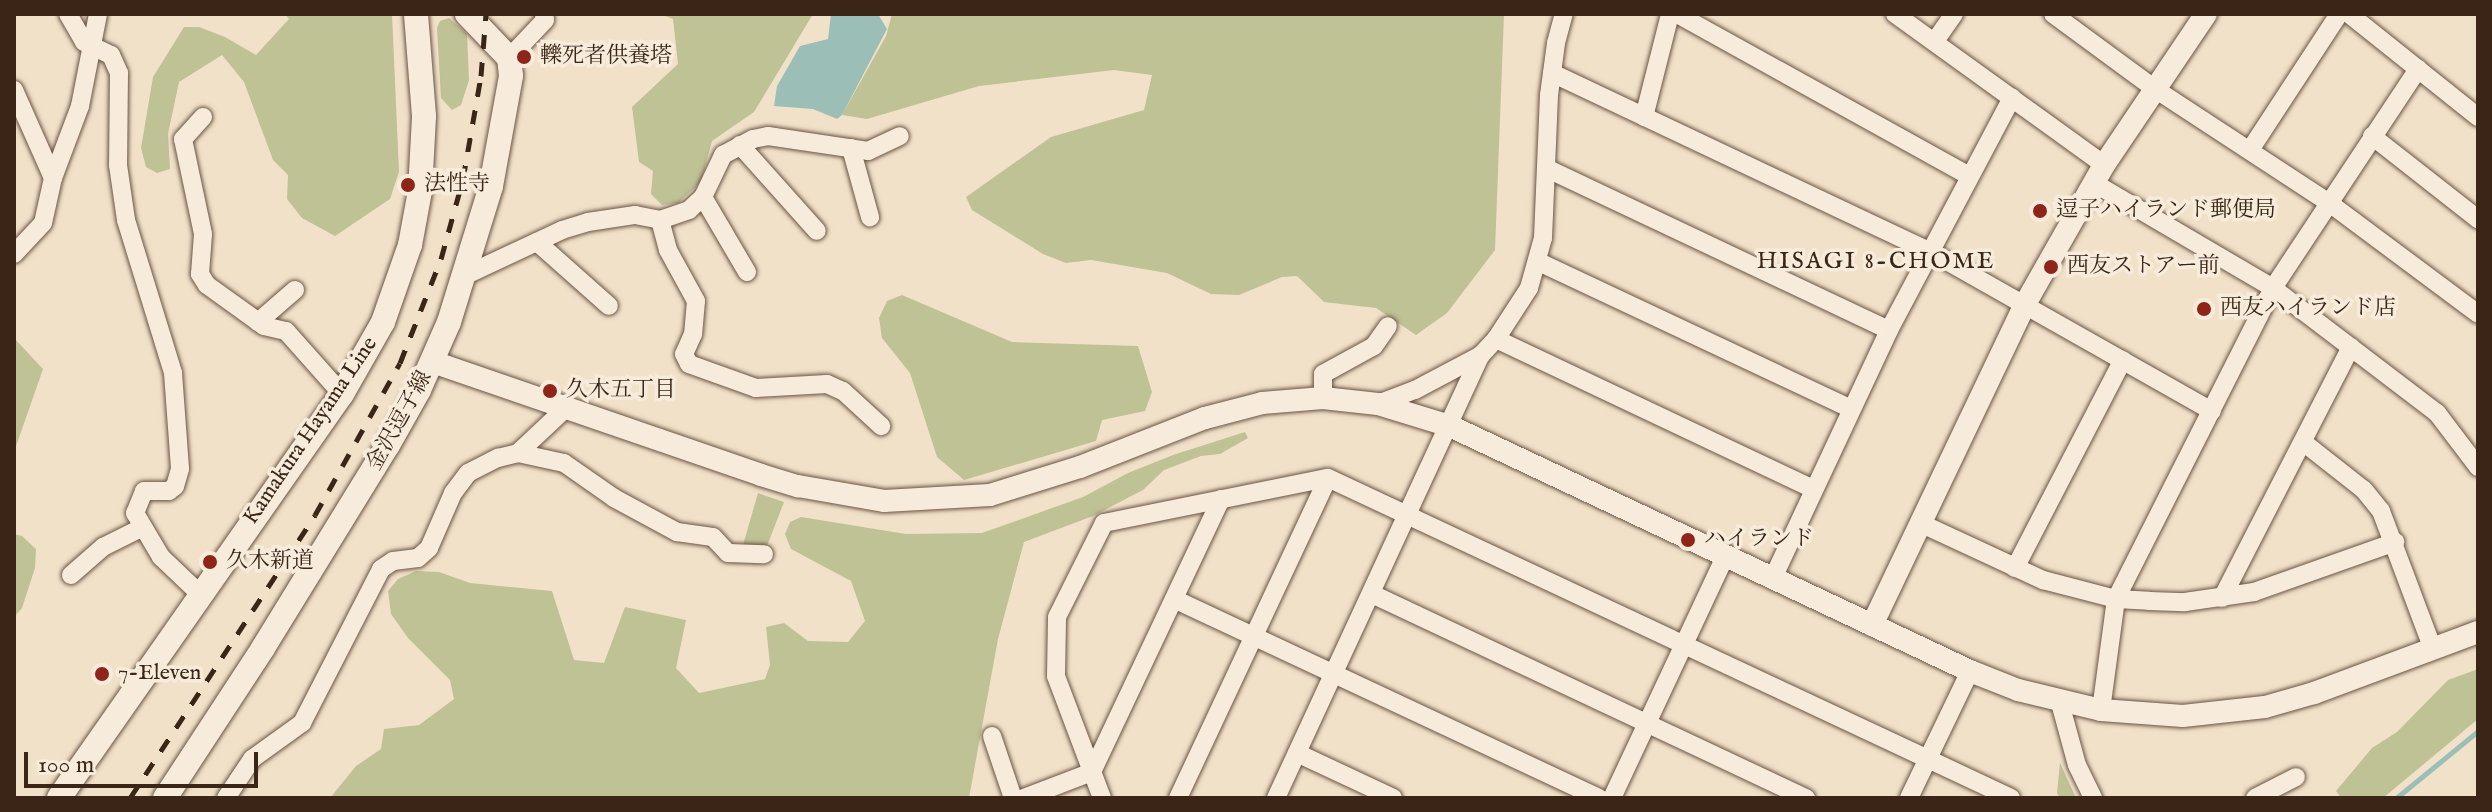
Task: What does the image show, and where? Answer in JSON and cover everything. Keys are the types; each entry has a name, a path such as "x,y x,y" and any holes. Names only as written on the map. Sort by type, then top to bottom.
{"main road":[{"name":"Kamakura Hayama Line","path":"59,798 342,394 383,322 402,272 416,217 424,142 416,14"},
{"path":"467,14 509,58"},
{"name":"金沢逗子線","path":"165,798 360,492 433,362 466,275 491,186 511,76 509,58"}],"street":[{"path":"68,14 76,33 111,55 119,73 118,165 126,220 173,373 180,469 175,486 169,491 149,490 139,497 135,513 141,528 161,557 200,594"},
{"path":"14,254 43,223 53,178 80,106 98,14"},
{"path":"509,58 545,20 544,14"},
{"path":"1378,404 1415,390 1481,355 1496,339 1529,288 1539,262 1548,169 1552,73 1564,14"},
{"path":"1644,117 1670,14"},
{"path":"1677,14 1969,176"},
{"path":"1895,14 2012,98 2099,174 2273,288 2437,413 2478,467"},
{"path":"1935,41 1954,14"},
{"path":"1872,625 2025,304 2099,174 2206,14"},
{"path":"2250,150 2339,14"},
{"path":"2349,14 2478,117"},
{"path":"2064,17 2155,89 2328,202 2478,314"},
{"path":"2101,710 2116,599 2273,288 2418,69"},
{"path":"1552,73 1929,251 2212,411"},
{"path":"14,90 53,178"},
{"path":"1773,578 1889,330 2012,98"},
{"path":"203,117 183,139 203,234 200,274 207,285 258,322 286,331 342,394"},
{"path":"466,275 562,230 615,216 660,220 679,216 703,197 723,155 740,145 768,136 868,151 900,136"},
{"path":"2372,136 2478,219"},
{"path":"740,145 817,231"},
{"path":"851,148 870,217"},
{"path":"1548,169 1889,330"},
{"path":"703,197 747,272"},
{"path":"660,220 668,250 696,301 693,334 684,354 689,364 756,388 827,384 843,391 881,426"},
{"path":"537,242 609,306"},
{"path":"1539,262 1851,409"},
{"path":"258,322 295,290"},
{"path":"1323,398 1323,374 1374,346 1388,326"},
{"path":"1496,339 1813,489"},
{"path":"2222,598 2351,347"},
{"path":"1276,798 1481,355"},
{"path":"2015,568 2123,360"},
{"path":"433,362 798,486 884,501 920,502 990,495 1038,482 1233,409 1290,399 1323,398 1378,404 1450,426 1970,671 2060,703 2101,710 2183,716 2265,707 2314,693 2478,632"},
{"path":"518,453 566,408"},
{"path":"2303,442 2364,490 2381,511 2433,649"},
{"path":"226,798 252,759 302,723 381,569 393,561 418,558 429,548 453,493 468,473 498,458 518,453 571,467 614,498 677,532 713,537 728,553 764,554"},
{"path":"1178,798 1328,478"},
{"path":"1102,798 1056,676 1057,617 1104,523 1328,478 2011,798"},
{"path":"1024,798 1092,772 1221,499"},
{"path":"1920,523 2015,568 2070,588 2116,599 2185,602 2222,598 2286,582 2395,542"},
{"path":"71,575 103,547 141,528"},
{"path":"1612,798 1726,555"},
{"path":"1372,594 1806,798"},
{"path":"1174,599 1599,798"},
{"path":"1909,798 1970,671"},
{"path":"2060,703 2077,765 2093,798"},
{"path":"992,736 1013,798"},
{"path":"1297,753 1393,798"},
{"path":"2255,798 2296,777"}],"green space":[{"path":"285,14 392,14 399,172 390,199 335,236 302,218 287,199 288,175 273,160 244,82 222,55 179,82 168,134 170,169 157,173 146,167 141,148 153,77 184,27 199,27 225,37 256,55 289,19"},
{"path":"660,14 813,14 754,112 712,141 701,182 678,203 662,205 651,194 653,171 639,162 632,107 678,64 673,19"},
{"path":"892,14 1504,14 1495,250 1447,313 1416,335 1376,308 1324,302 1297,276 1282,277 1239,295 1211,294 1167,273 1091,260 1066,263 1043,254 972,210 966,197 1051,137 1144,110 1152,75 1114,70 979,86 867,119 842,115 886,36"},
{"path":"449,18 467,34 469,80 461,105 452,110 441,98 437,28 440,21"},
{"path":"902,295 1012,342 1138,346 1152,392 1145,411 1102,420 1096,441 964,480 937,457 910,373 882,338 879,318 887,301"},
{"path":"14,338 43,369 14,452"},
{"path":"1245,432 1248,438 1220,454 1201,456 1164,470 1143,490 1093,516 1024,542 998,639 969,798 330,798 356,766 381,749 384,729 419,725 454,699 450,680 408,638 391,614 388,591 398,579 416,571 439,572 470,583 552,591 574,660 604,663 625,607 686,620 676,668 699,693 765,679 770,665 766,627 784,623 808,641 848,642 865,621 851,581 791,549 785,534 790,522 801,517 906,534 982,533 1083,497 1128,473 1173,455"},
{"path":"758,493 784,502 767,546 743,545"},
{"path":"14,534 22,536 36,549 35,568 22,608 14,617"},
{"path":"2478,669 2478,719 2383,798 2341,798 2336,791 2372,748 2397,732 2448,680"},
{"path":"2060,763 2076,798 2060,798 2057,793"}],"water":[{"path":"831,14 878,14 887,29 842,115 837,119 813,109 774,106 777,86 800,46 828,39"}],"waterway":[{"path":"2396,798 2478,731"}],"railway":[{"path":"130,798 315,515 400,363 441,259 463,179 481,76 486,14"}],"place":[{"name":"轢死者供養塔","path":"524,57"},
{"name":"法性寺","path":"408,185"},
{"name":"逗子ハイランド郵便局","path":"2040,211"},
{"name":"西友ストアー前","path":"2051,267"},
{"name":"西友ハイランド店","path":"2204,309"},
{"name":"久木五丁目","path":"550,391"},
{"name":"ハイランド","path":"1688,540"},
{"name":"久木新道","path":"210,562"},
{"name":"7-Eleven","path":"102,674"}],"district":[{"name":"HISAGI 8-CHOME","path":"1876,262"}]}
